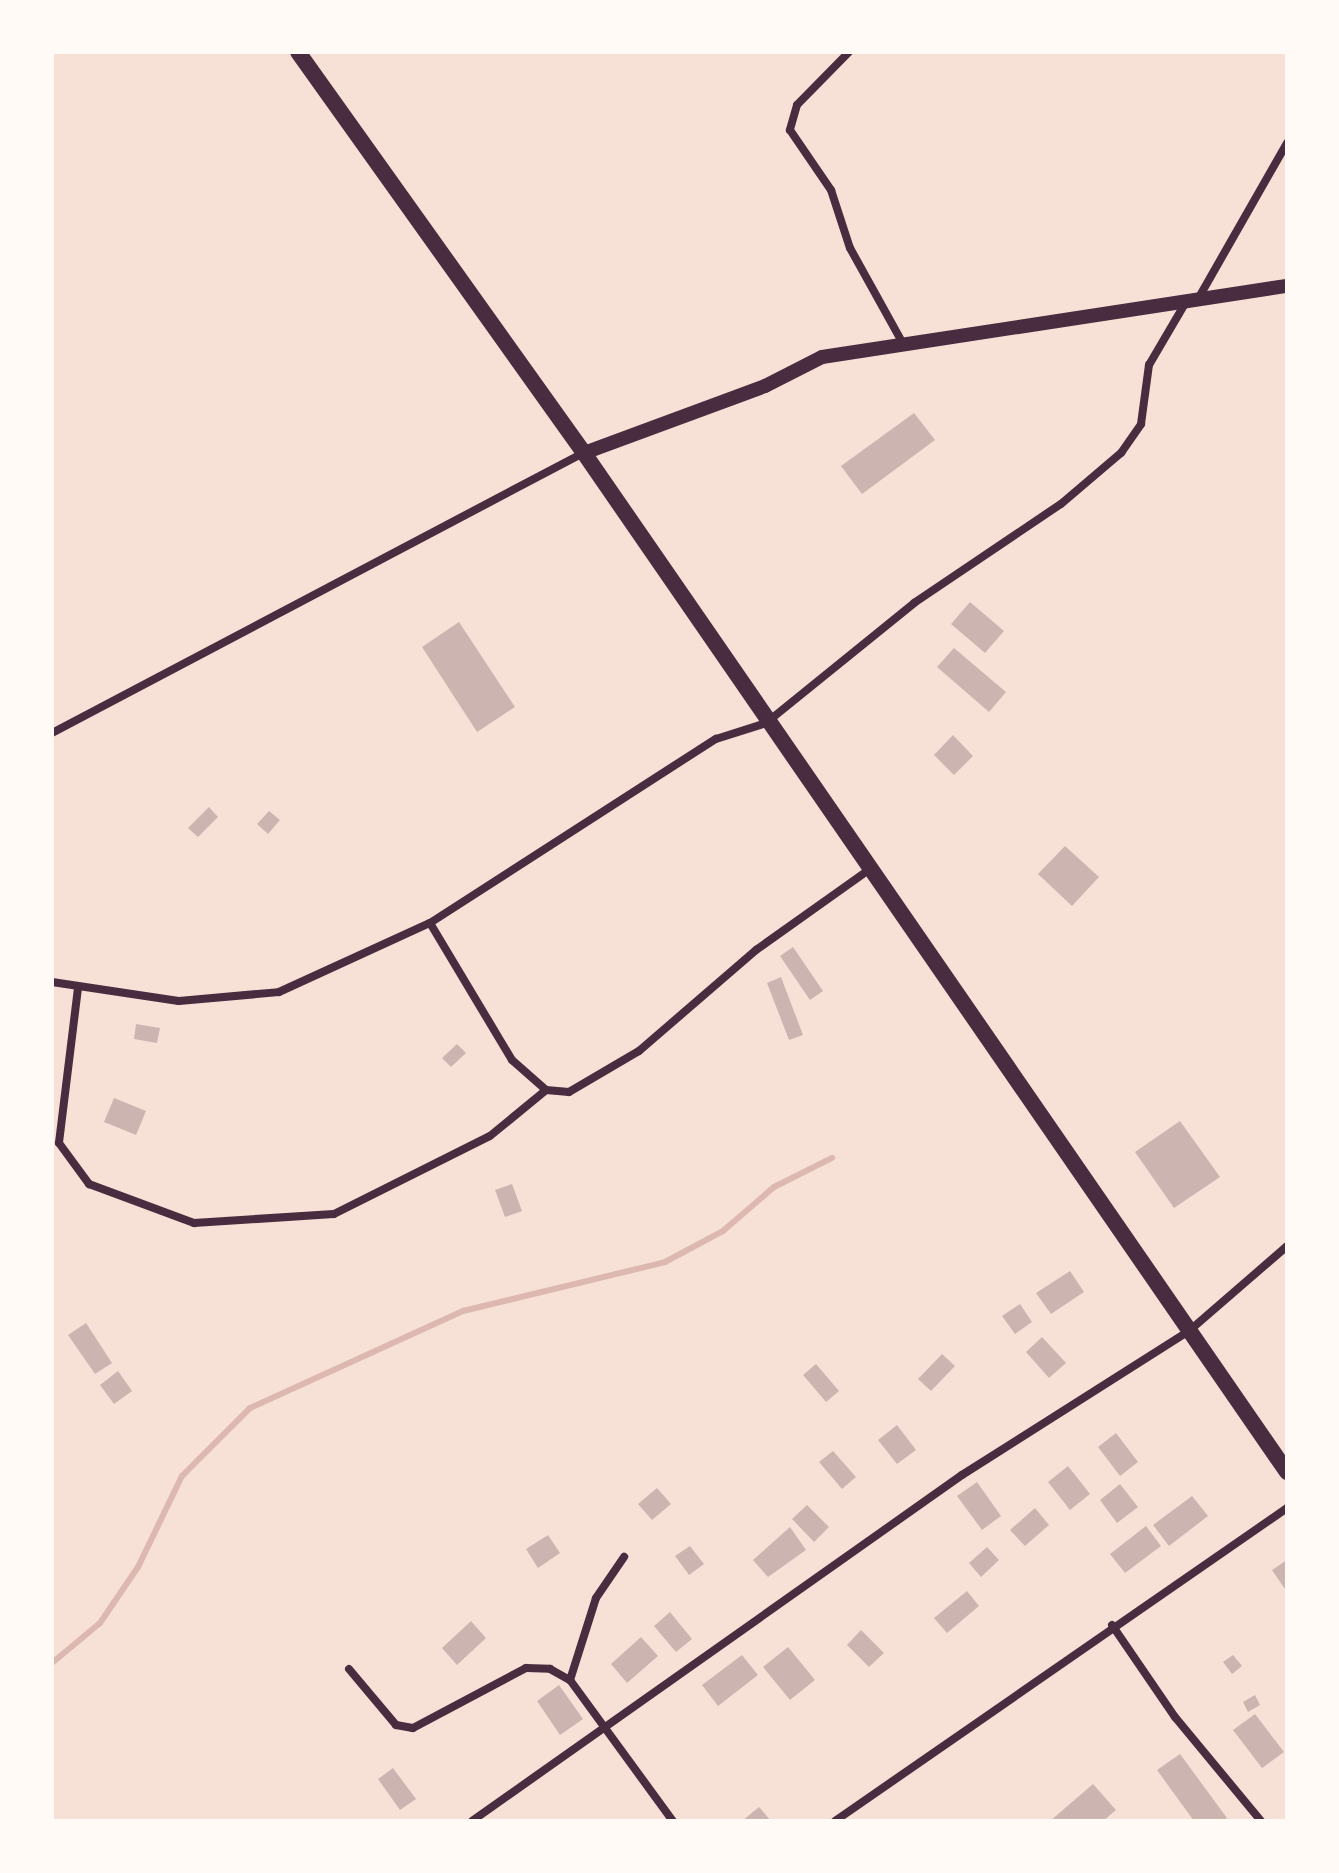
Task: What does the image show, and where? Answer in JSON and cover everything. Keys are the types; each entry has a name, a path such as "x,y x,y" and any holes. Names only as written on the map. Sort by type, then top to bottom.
{"highway":[{"path":"298,52 584,453 867,871 1287,1472"}],"main road":[{"path":"584,453 765,386 822,357 901,340 1287,286"}],"street":[{"path":"849,52 797,105 790,130 831,190 850,248 901,340"},
{"path":"52,982 179,1001 279,992 430,923 716,739 766,723 903,611 1061,504 1121,453 1141,424 1149,365 1287,143"},
{"path":"52,733 584,453"},
{"path":"430,923 493,1033 546,1090 569,1092 618,1067 756,950 867,871"},
{"path":"78,988 59,1143 89,1184 194,1223 334,1214 490,1136 546,1090"},
{"path":"472,1821 569,1748 608,1730 694,1660 780,1610 962,1475 1189,1331 1287,1246"},
{"path":"835,1821 1112,1625 1287,1508"},
{"path":"570,1680 596,1598 624,1557"},
{"path":"1112,1625 1175,1717 1261,1821"},
{"path":"349,1669 396,1725 413,1728 526,1668 550,1669 570,1680 673,1821"}],"building":[{"path":"914,413 935,440 862,494 841,466"},
{"path":"970,602 1004,631 985,653 951,624"},
{"path":"459,622 515,707 477,732 422,647"},
{"path":"954,648 1006,692 989,712 937,667"},
{"path":"953,735 973,756 954,775 934,755"},
{"path":"209,807 218,817 198,837 188,828"},
{"path":"269,811 280,820 268,834 257,824"},
{"path":"1065,846 1099,877 1072,906 1038,874"},
{"path":"793,947 823,991 810,1000 780,956"},
{"path":"781,977 803,1035 789,1040 767,983"},
{"path":"136,1024 160,1028 157,1043 134,1039"},
{"path":"457,1044 466,1053 451,1067 442,1058"},
{"path":"114,1098 146,1111 136,1135 104,1122"},
{"path":"1180,1121 1220,1177 1174,1208 1135,1152"},
{"path":"512,1184 522,1211 505,1217 495,1190"},
{"path":"1070,1271 1084,1292 1051,1314 1036,1293"},
{"path":"1020,1304 1032,1322 1015,1334 1002,1316"},
{"path":"86,1323 112,1363 95,1374 68,1335"},
{"path":"1042,1337 1066,1363 1049,1378 1026,1352"},
{"path":"942,1354 955,1366 931,1391 918,1379"},
{"path":"816,1364 839,1391 826,1402 803,1375"},
{"path":"118,1371 132,1391 114,1404 100,1385"},
{"path":"897,1425 916,1450 897,1464 878,1440"},
{"path":"1116,1433 1138,1462 1120,1476 1098,1447"},
{"path":"833,1451 856,1477 842,1489 819,1462"},
{"path":"1068,1466 1090,1494 1070,1510 1048,1482"},
{"path":"977,1482 1001,1516 982,1530 957,1496"},
{"path":"1120,1484 1138,1507 1117,1523 1100,1500"},
{"path":"657,1488 671,1504 652,1520 638,1504"},
{"path":"1192,1496 1208,1516 1169,1546 1153,1525"},
{"path":"807,1505 829,1527 814,1542 792,1519"},
{"path":"1035,1508 1049,1525 1025,1546 1010,1530"},
{"path":"1146,1526 1161,1546 1125,1573 1110,1554"},
{"path":"790,1527 806,1550 768,1577 753,1560"},
{"path":"548,1535 560,1553 538,1568 526,1549"},
{"path":"690,1546 704,1564 689,1575 675,1556"},
{"path":"987,1547 999,1560 981,1577 969,1563"},
{"path":"1287,1560 1287,1592 1272,1570"},
{"path":"967,1591 979,1606 947,1633 934,1618"},
{"path":"670,1612 692,1639 676,1652 654,1626"},
{"path":"471,1621 486,1638 457,1665 442,1648"},
{"path":"861,1630 884,1653 869,1667 847,1645"},
{"path":"641,1637 658,1656 627,1683 611,1664"},
{"path":"788,1647 815,1680 790,1700 763,1667"},
{"path":"742,1655 758,1675 718,1706 702,1685"},
{"path":"1233,1655 1242,1666 1232,1674 1223,1662"},
{"path":"559,1685 583,1719 560,1735 537,1701"},
{"path":"1255,1695 1260,1705 1248,1712 1243,1702"},
{"path":"1255,1714 1284,1752 1262,1768 1233,1730"},
{"path":"1180,1754 1227,1818 1223,1821 1194,1821 1157,1770"},
{"path":"393,1768 416,1799 400,1810 378,1779"},
{"path":"1093,1784 1116,1810 1103,1821 1050,1821"},
{"path":"759,1807 771,1821 742,1821"}],"waterway":[{"path":"52,1663 100,1623 138,1567 182,1476 250,1408 463,1311 665,1262 723,1231 774,1187 832,1158"}]}
